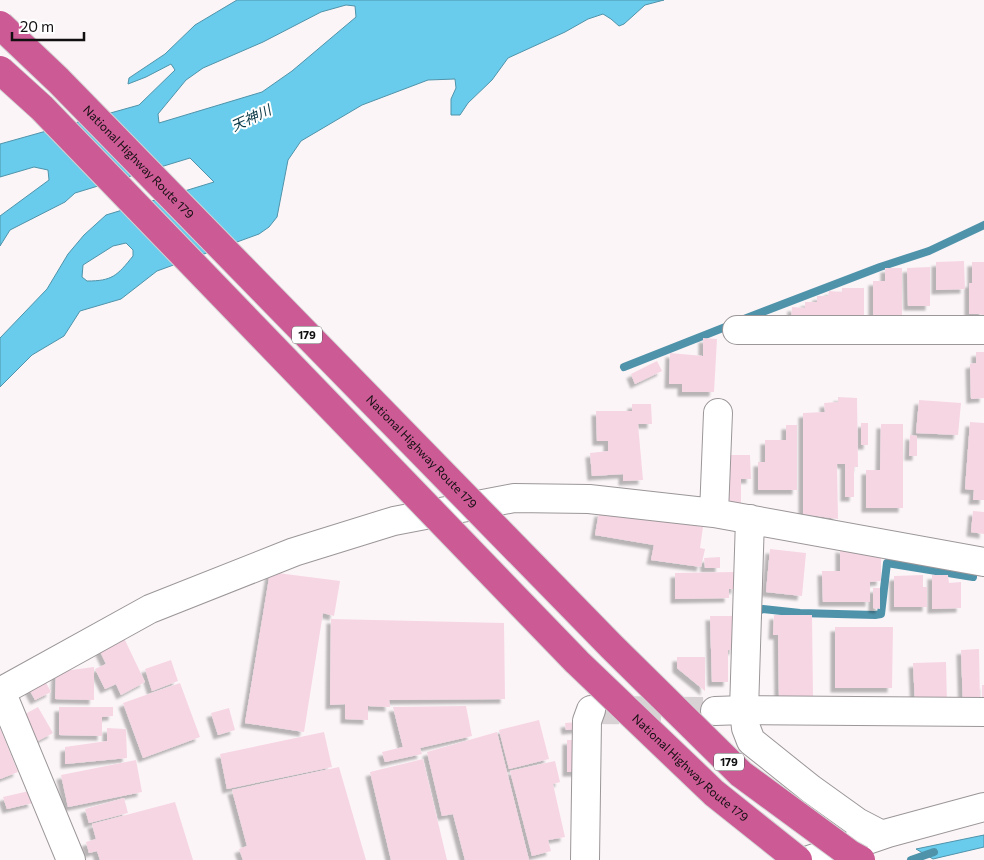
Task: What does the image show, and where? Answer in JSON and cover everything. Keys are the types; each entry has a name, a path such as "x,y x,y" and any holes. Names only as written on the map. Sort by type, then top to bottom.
{"highway":[{"name":"National Highway Route 179","path":"0,25 58,80 612,647 741,774 850,854 861,860"},
{"name":"National Highway Route 179","path":"0,70 42,108 577,662 714,793 798,860"}],"street":[{"path":"737,330 984,330"},
{"path":"714,513 718,413"},
{"path":"71,860 0,692 150,609 294,552 394,521 514,498 589,499 714,513 984,562"},
{"path":"750,519 744,710 746,728 751,741 811,789 857,822 882,835"},
{"path":"585,860 587,721 591,710"},
{"path":"715,711 984,712"},
{"path":"808,860 882,835 983,812"}],"water":[{"name":"天神川","path":"237,0 664,0 645,5 624,24 619,26 603,14 588,19 565,32 508,58 492,80 468,103 460,115 451,115 451,99 456,88 455,79 428,80 362,105 301,141 288,160 277,217 269,227 259,234 157,271 121,299 80,311 64,336 32,355 0,387 0,338 47,289 68,254 84,235 106,215 214,182 190,158 75,193 65,202 10,230 0,246 0,216 49,180 48,170 34,167 0,177 0,144 139,105 175,70 171,64 128,84 129,78 165,54 195,25","holes":["346,5 355,6 356,17 292,71 262,92 159,123 158,114 186,80 203,68 263,42 321,12","126,243 133,250 133,256 118,273 95,281 87,281 82,277 83,265 113,246"]},
{"path":"984,835 984,847 933,859 916,849"}],"building":[{"path":"964,261 965,289 936,290 936,262"},
{"path":"972,262 984,262 984,319 982,319 981,314 969,314 969,283 972,283"},
{"path":"930,267 930,306 908,306 907,268"},
{"path":"885,268 902,268 902,318 873,318 873,281 885,281"},
{"path":"842,288 864,288 864,320 791,320 792,307 805,308 805,302 817,302 817,296 828,296 829,291 842,292"},
{"path":"703,338 717,339 714,392 682,392 682,384 669,384 670,353 703,356"},
{"path":"976,352 984,352 984,398 971,399 970,364 976,363"},
{"path":"657,361 662,371 635,384 631,374"},
{"path":"838,397 857,398 858,467 854,467 854,497 845,497 845,464 837,464 838,519 803,514 803,413 825,412 824,403 838,402"},
{"path":"919,400 961,403 958,435 916,433"},
{"path":"632,404 651,404 652,424 638,424 643,480 623,481 623,474 592,476 590,453 608,451 608,441 597,441 596,411 632,411"},
{"path":"970,422 984,423 984,500 973,500 974,490 965,489"},
{"path":"861,423 868,423 868,445 861,445"},
{"path":"881,424 903,424 903,508 866,508 866,470 880,470"},
{"path":"786,425 797,425 797,490 758,490 758,462 765,462 765,440 786,440"},
{"path":"910,435 917,436 917,456 909,456"},
{"path":"726,455 750,455 751,479 741,479 741,503 726,503"},
{"path":"973,511 984,512 984,534 971,532"},
{"path":"599,512 658,521 664,516 679,519 682,524 703,527 700,548 705,549 701,567 651,560 654,545 595,535"},
{"path":"840,548 881,556 881,581 870,582 870,602 823,602 822,571 840,571"},
{"path":"770,549 806,553 802,596 766,592"},
{"path":"720,557 720,568 705,568 704,558"},
{"path":"270,572 340,581 334,616 323,613 304,732 245,723"},
{"path":"735,572 736,589 729,589 729,598 675,599 675,573"},
{"path":"923,575 923,587 927,587 927,607 894,607 894,576"},
{"path":"932,575 948,575 949,583 961,582 961,608 932,609"},
{"path":"873,588 880,588 880,609 873,608"},
{"path":"774,615 812,615 813,697 779,697 778,635 773,635"},
{"path":"710,616 733,616 734,650 728,650 728,682 712,682"},
{"path":"331,619 504,623 505,699 389,700 390,707 368,706 368,720 345,719 345,704 330,705"},
{"path":"835,627 893,627 892,688 835,688"},
{"path":"123,636 145,682 121,695 116,684 105,689 95,669 106,664 99,649"},
{"path":"979,649 980,705 963,706 961,650"},
{"path":"677,657 705,657 705,691 677,668"},
{"path":"171,660 178,681 152,691 145,669"},
{"path":"946,662 947,704 915,704 913,663"},
{"path":"94,667 94,700 55,699 56,672"},
{"path":"44,679 51,692 35,700 28,687"},
{"path":"180,683 200,737 143,758 123,703"},
{"path":"982,685 984,685 984,705 982,705"},
{"path":"466,706 472,736 420,748 422,754 385,762 382,752 403,747 393,707"},
{"path":"38,707 53,733 32,744 18,718"},
{"path":"59,707 113,707 113,716 102,717 102,736 59,735"},
{"path":"229,708 235,730 218,735 211,713"},
{"path":"539,720 549,759 509,769 499,730"},
{"path":"578,722 578,729 566,730 565,723"},
{"path":"0,728 18,772 0,779"},
{"path":"107,728 126,729 127,758 65,764 65,747 107,741"},
{"path":"324,732 332,767 227,789 220,754"},
{"path":"497,732 529,860 465,860 453,814 442,816 427,752"},
{"path":"567,740 577,740 578,772 567,772"},
{"path":"423,759 447,860 391,860 370,772"},
{"path":"136,760 142,792 68,807 61,775"},
{"path":"555,761 560,782 553,784 565,837 548,840 551,851 532,856 510,771"},
{"path":"339,767 366,860 243,860 239,849 247,846 232,790"},
{"path":"29,791 33,803 7,809 3,797"},
{"path":"124,798 128,813 89,823 85,809"},
{"path":"175,802 193,860 100,860 97,851 89,853 86,842 96,839 92,824"}],"waterway":[{"path":"744,319 880,267 929,251 984,225"},
{"path":"624,367 733,324"},
{"path":"758,617 758,611 763,609 800,613 881,614 887,563 973,577"},
{"path":"911,860 934,852"}],"tunnel":[{"path":"591,710 715,711"}]}
